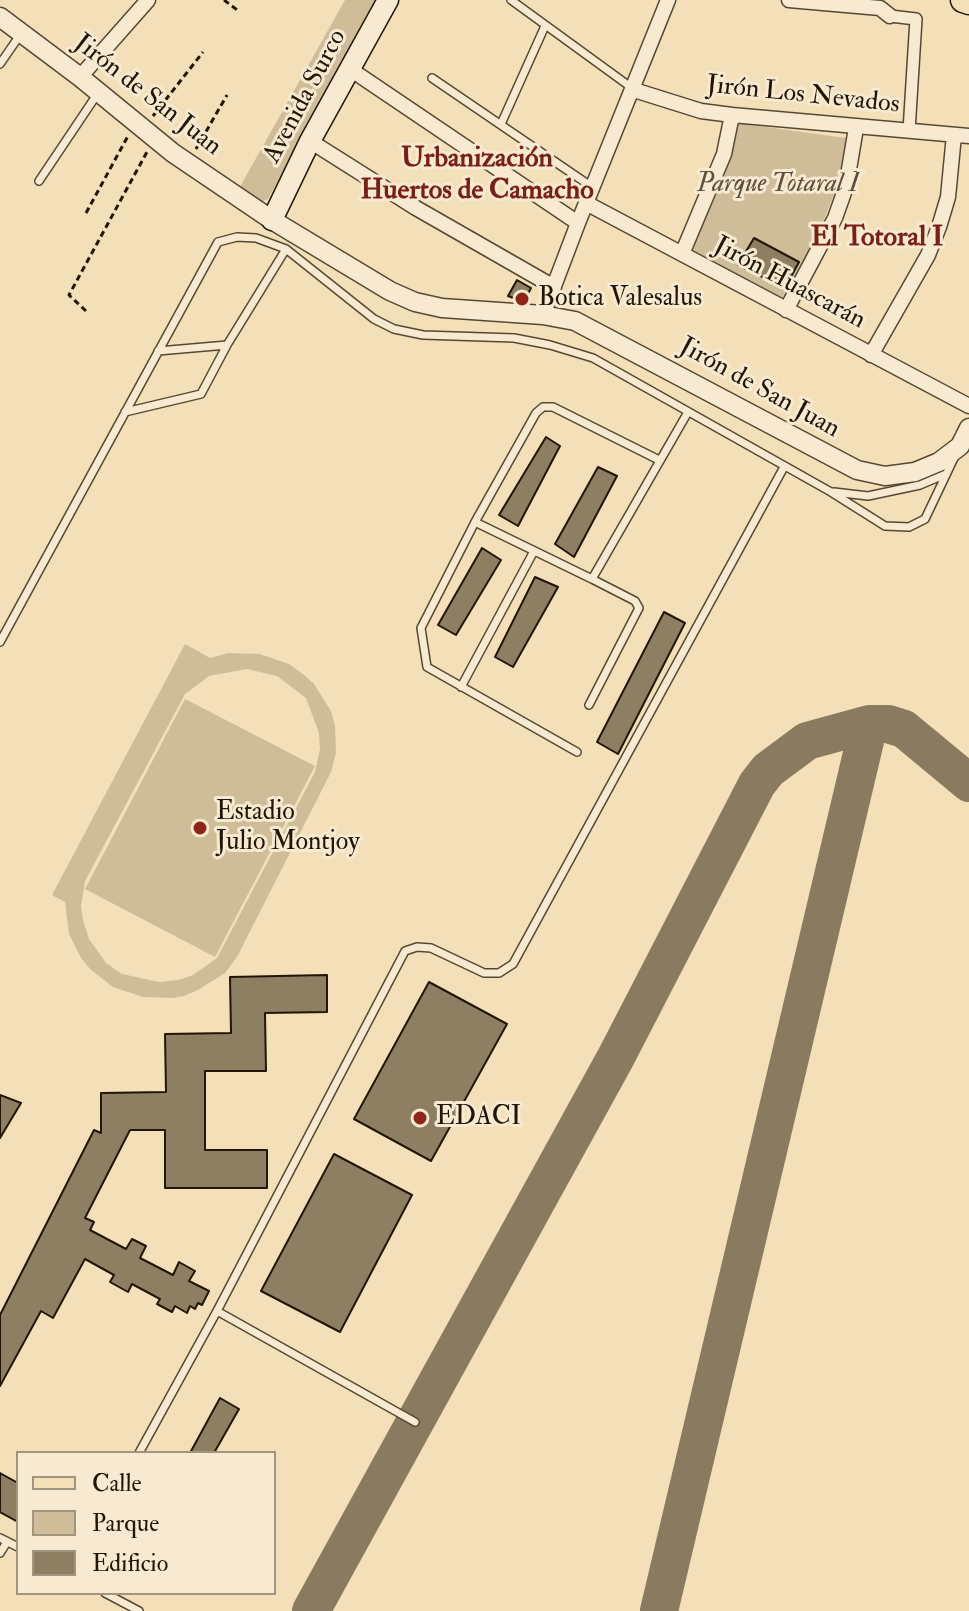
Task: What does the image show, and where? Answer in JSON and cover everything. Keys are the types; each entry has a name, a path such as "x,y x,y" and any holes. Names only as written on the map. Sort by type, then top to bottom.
{"main road":[{"name":"Avenida Surco","path":"272,220 310,141 388,0"},
{"path":"963,0 969,2"}],"street":[{"path":"80,77 148,0"},
{"path":"543,315 668,0"},
{"path":"789,0 880,8 890,16 916,19 909,131"},
{"name":"Jirón de San Juan","path":"0,17 188,163 272,220 390,291 415,302 442,308 543,315 575,321 857,470 885,476 915,472 939,462 960,446"},
{"path":"350,69 578,223"},
{"name":"Jirón Los Nevados","path":"634,90 701,111 856,128 961,135"},
{"path":"682,254 724,154 732,115"},
{"path":"786,310 835,218 846,187 856,128"},
{"path":"871,355 928,255 948,197 961,135"},
{"path":"310,141 416,208 554,287"},
{"name":"Jirón Huascarán","path":"586,203 969,406"},
{"path":"960,446 969,428"}],"lane":[{"path":"511,0 634,90"},
{"path":"501,124 545,26"},
{"path":"0,64 21,33"},
{"path":"432,78 593,187"},
{"path":"39,181 99,92"},
{"path":"0,642 218,242 237,237 256,238 286,249 374,319 394,329 423,335 514,338 593,358 831,492 885,526 909,527 925,519 960,446"},
{"path":"125,412 201,394 286,249"},
{"path":"158,351 227,345"},
{"path":"577,752 427,667 421,628 475,522 536,413 543,407 553,407 659,460"},
{"path":"592,579 688,412"},
{"path":"140,1451 217,1311 405,951 417,947 431,948 484,973 499,973 513,964 784,467"},
{"path":"831,492 868,496 920,485 947,473"},
{"path":"475,522 635,601 639,608 589,705"},
{"path":"461,687 534,551"},
{"path":"217,1311 415,1422"},
{"path":"0,1553 3,1540"},
{"path":"109,1595 139,1611"}],"path":[{"path":"224,0 240,12"},
{"path":"86,213 203,52"},
{"path":"188,163 227,95"},
{"path":"86,311 69,295 145,130"}],"green space":[{"path":"345,0 377,0 268,199 261,202 242,189 241,185"},
{"name":"Parque Totaral I","path":"737,123 846,138 837,187 817,237 782,298 691,250 722,178"},
{"path":"185,644 210,658 228,653 260,654 289,664 314,684 331,711 335,726 336,753 331,772 237,957 225,973 198,990 173,998 143,997 113,987 81,958 69,934 65,902 52,895","holes":["247,669 277,676 306,698 319,733 320,749 315,772 217,958 193,975 179,980 159,982 122,974 106,963 89,939 81,906 85,881 185,694 209,676"]},
{"name":"Estadio Julio Montjoy","path":"185,699 315,766 215,957 85,889"}],"building":[{"path":"754,238 799,262 785,288 738,265"},
{"path":"517,280 531,288 524,302 508,296"},
{"path":"546,437 560,446 518,526 499,515"},
{"path":"598,467 617,476 574,557 555,544"},
{"path":"482,548 501,560 456,635 438,625"},
{"path":"535,577 558,587 513,667 495,657"},
{"path":"664,612 685,623 618,754 597,742"},
{"path":"327,975 327,1012 265,1013 266,1071 205,1071 205,1150 267,1150 267,1188 165,1188 165,1130 130,1130 85,1218 94,1222 90,1230 126,1249 132,1239 146,1246 140,1258 173,1275 179,1262 195,1271 189,1281 209,1291 202,1305 198,1303 195,1309 190,1306 187,1313 175,1306 172,1312 157,1304 160,1299 132,1284 128,1292 110,1282 114,1275 85,1259 53,1318 41,1311 0,1386 0,1315 94,1130 101,1133 101,1093 166,1092 165,1034 231,1033 230,977"},
{"path":"429,982 507,1024 431,1161 354,1119"},
{"path":"0,1095 21,1103 0,1138"},
{"path":"334,1154 412,1195 340,1332 261,1291"},
{"path":"220,1398 239,1409 215,1451 191,1451"},
{"path":"0,1473 16,1482 16,1521 0,1512"}],"taxiway":[{"path":"311,1611 616,1057 757,784 768,770 807,741 869,724 888,724 904,729 969,783"},
{"path":"659,1611 869,724"}],"place":[{"name":"Botica Valesalus","path":"522,299"},
{"name":"Estadio Julio Montjoy","path":"200,828"},
{"name":"EDACI","path":"420,1118"}],"district":[{"name":"Urbanización Huertos de Camacho","path":"477,176"},
{"name":"El Totoral I","path":"877,239"}]}
